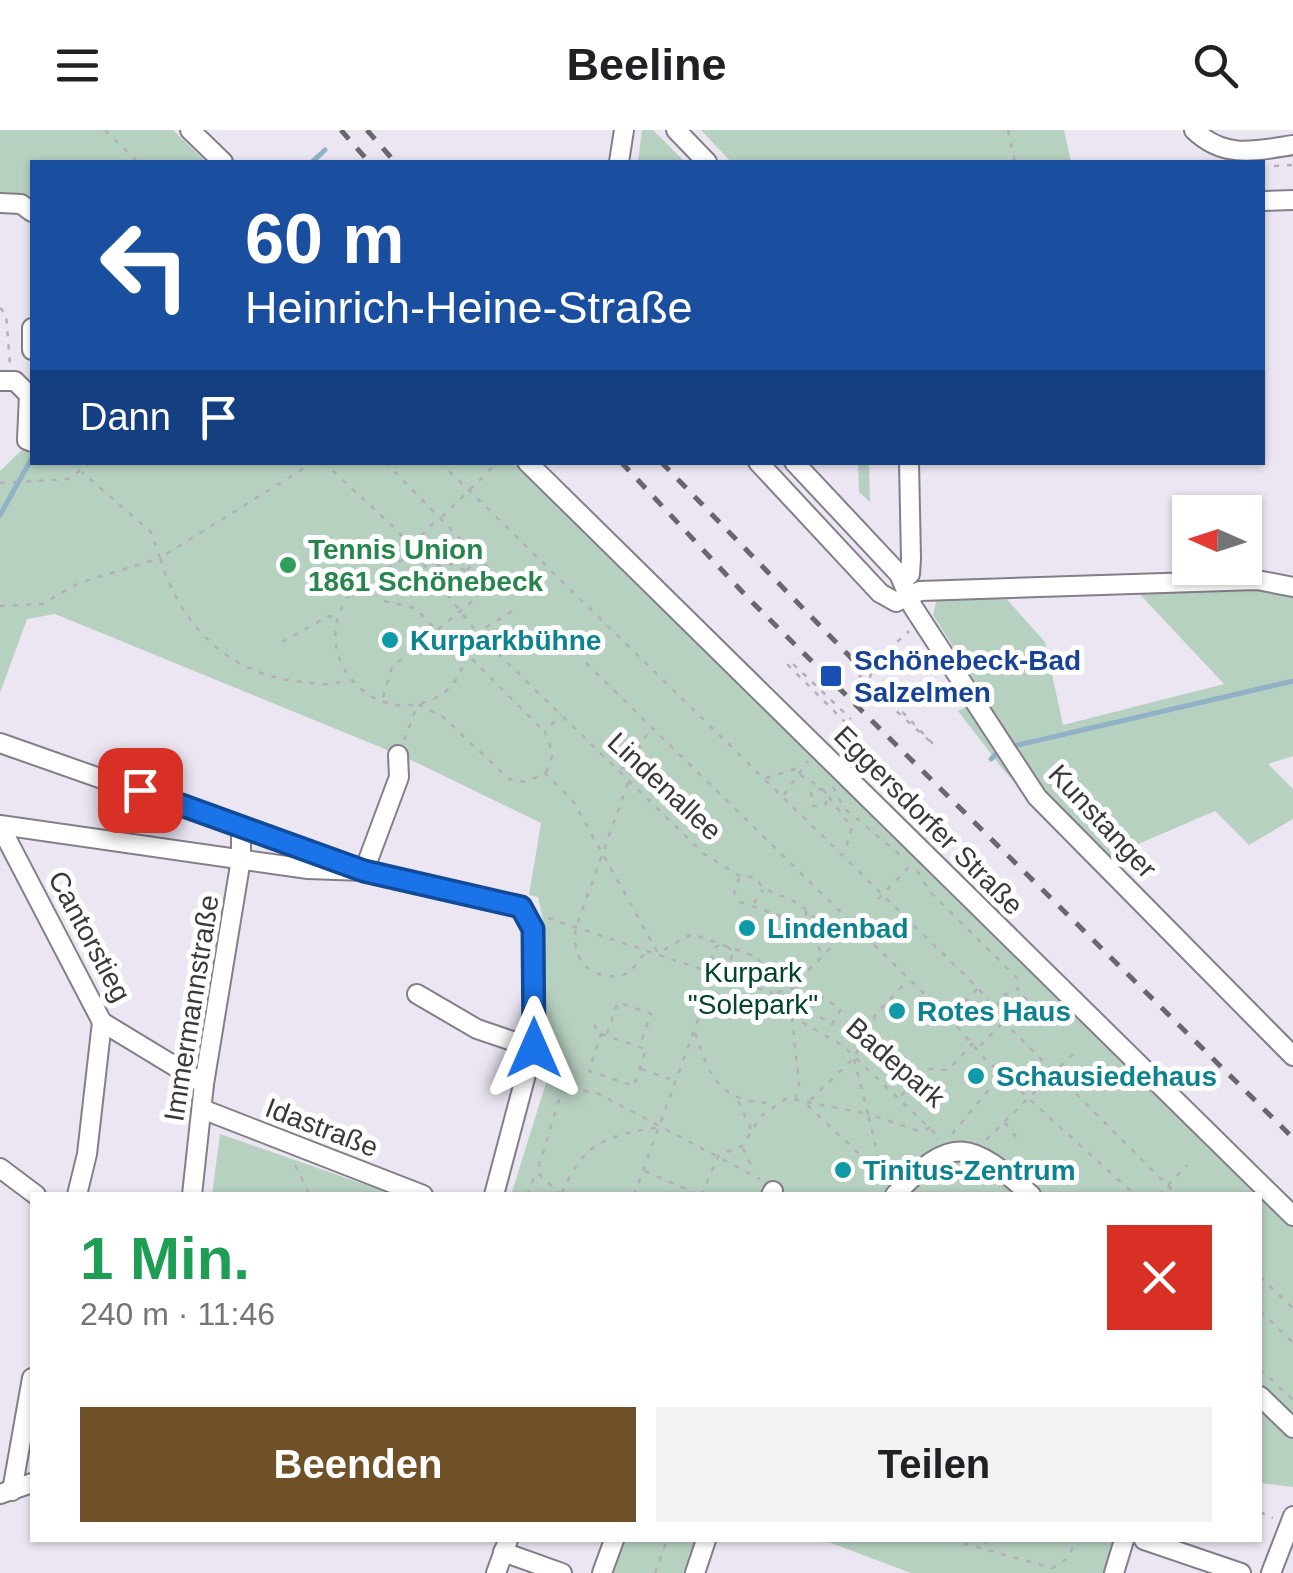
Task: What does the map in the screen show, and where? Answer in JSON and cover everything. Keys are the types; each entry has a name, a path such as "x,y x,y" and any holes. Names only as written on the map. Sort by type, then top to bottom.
{"street":[{"path":"190,130 221,160"},
{"path":"620,160 624,130"},
{"path":"676,130 705,160"},
{"path":"1194,130 1210,146 1240,153 1293,145"},
{"path":"1265,201 1293,200"},
{"path":"0,203 21,204 30,211"},
{"path":"8,381 29,394 30,441"},
{"name":"Eggersdorfer Straße","path":"530,465 1293,1216"},
{"path":"761,465 880,593 896,602 910,574 908,465"},
{"name":"Kunstanger","path":"797,465 906,588 922,621 1038,797 1293,1056"},
{"path":"906,588 1256,580 1293,587"},
{"path":"0,743 364,871 514,904 527,913 533,929 534,1048 495,1192"},
{"path":"364,871 400,777 398,755"},
{"path":"0,825 240,860 364,871"},
{"name":"Cantorstieg","path":"0,825 102,1022 204,1084"},
{"name":"Immermannstraße","path":"192,1192 204,1084 240,860 241,828"},
{"path":"417,994 477,1029 534,1048"},
{"path":"78,1192 87,1154 102,1022"},
{"name":"Idastraße","path":"202,1108 416,1192"},
{"name":"Badepark","path":"898,1192 924,1164 950,1150 976,1152"},
{"path":"976,1152 1026,1192"},
{"path":"0,1168 32,1192"},
{"path":"1262,1398 1293,1428"},
{"path":"6,1492 30,1403"},
{"path":"6,1492 30,1483"},
{"path":"1271,1573 1293,1516"},
{"path":"602,1573 613,1542"},
{"path":"695,1573 705,1542"},
{"path":"1114,1573 1123,1542"},
{"path":"1150,1542 1241,1573"},
{"path":"496,1573 506,1546 538,1569 562,1573"}],"path":[{"path":"105,130 136,160"},
{"path":"1008,130 1015,160"},
{"path":"1265,167 1293,165"},
{"path":"0,308 6,314 8,381"},
{"path":"0,483 68,478 89,465"},
{"path":"0,606 42,604 79,583 160,558 309,465"},
{"path":"388,465 490,568"},
{"path":"443,465 978,988 1002,1020 1174,1192"},
{"path":"411,546 495,465"},
{"name":"Lindenallee","path":"328,467 416,551 478,634 703,853 741,876 755,876 763,888 806,912 839,939"},
{"path":"82,472 151,532 182,606 201,632 244,669 266,677 333,686 347,679"},
{"path":"416,551 354,589 338,618 336,654 347,679 383,698 418,704 443,717 510,779 526,782 545,773 553,754 545,732 470,656"},
{"path":"466,571 479,558"},
{"path":"383,698 392,668 435,628 463,613 475,599 466,571 452,564 429,567"},
{"path":"384,601 415,608 435,628"},
{"path":"398,755 418,704 450,688 470,656 478,634 518,606"},
{"path":"282,642 330,616 338,618"},
{"path":"859,676 922,621"},
{"path":"628,655 633,650"},
{"path":"846,723 788,666 790,660 850,719"},
{"path":"873,660 870,678 934,745 884,700"},
{"path":"586,663 974,1042 1002,1074 1132,1192"},
{"path":"605,680 610,674"},
{"path":"545,732 561,714"},
{"path":"619,771 634,758 652,726"},
{"path":"837,753 859,730"},
{"path":"784,797 810,760"},
{"path":"764,778 802,767"},
{"path":"820,771 844,808 912,865 931,893 1018,980 1018,989 998,1000 994,1009"},
{"path":"545,773 573,801 658,953"},
{"path":"798,773 824,790 852,828 844,855"},
{"path":"629,781 576,927 578,957 597,975 629,973 647,950"},
{"path":"828,796 822,807 810,804 811,791 824,790 830,783"},
{"path":"878,899 912,865"},
{"path":"741,876 734,884 735,896 806,925"},
{"path":"751,904 759,900 763,888"},
{"path":"806,912 806,925 823,956"},
{"path":"527,913 776,994 790,987 859,919"},
{"path":"658,953 692,934 725,946 732,959 718,965"},
{"path":"635,1192 716,972 718,965 712,954 725,946"},
{"name":"Badepark","path":"725,946 762,961 776,994 792,1016 854,1058 900,1097 950,1150"},
{"path":"806,1104 854,1058 876,1014 909,979"},
{"path":"790,987 813,1002"},
{"path":"949,1018 978,988"},
{"path":"818,994 841,1009 832,1024 808,1010 813,1002 818,994"},
{"path":"979,1047 1022,996 1026,999 1002,1020"},
{"path":"594,1025 604,1034 646,1049 634,1086 589,1070 604,1034 618,1002 650,1014 639,1046"},
{"path":"1014,1011 1026,1006 1032,1012"},
{"path":"792,1016 799,1083 796,1100"},
{"path":"694,1032 712,1075 737,1099 751,1130"},
{"path":"900,1097 927,1069 948,1070 974,1042"},
{"path":"976,1152 1074,1053"},
{"path":"854,1058 884,1177"},
{"path":"640,1069 676,1081"},
{"path":"950,1150 949,1138 1002,1074"},
{"path":"527,1192 563,1087 596,1093 719,1155 726,1164 755,1175"},
{"path":"737,1099 796,1100 868,1114 919,1130 930,1128"},
{"path":"701,1192 719,1155 742,1146 776,1102"},
{"path":"806,1104 896,1192"},
{"path":"1004,1122 1021,1143"},
{"path":"563,1192 580,1159 599,1140 660,1127"},
{"path":"290,1144 309,1192"},
{"path":"742,1146 755,1175 771,1192"},
{"path":"1162,1192 1187,1165"},
{"path":"644,1170 693,1192"},
{"path":"537,1172 558,1192"},
{"path":"1262,1279 1293,1308"},
{"path":"1262,1313 1293,1343"},
{"path":"1262,1371 1293,1400"},
{"path":"655,1573 666,1542"},
{"path":"958,1542 1053,1568 1068,1558 1075,1542"},
{"path":"985,1542 988,1550"}],"green space":[{"path":"0,130 173,130 204,160 30,160 30,205 14,194 0,195"},
{"path":"642,130 653,130 683,160 638,160"},
{"path":"701,130 1064,130 1071,160 729,160"},
{"name":"Kurpark \"Solepark\"","path":"30,442 30,465 515,465 1257,1192 512,1192 555,1054 546,1044 544,925 538,897 529,895 541,823 407,758 55,614 27,619 0,693 0,471"},
{"path":"858,465 869,465 870,502 859,492"},
{"path":"1246,585 1293,595 1293,756 1268,764 1293,789 1293,819 1249,845 1215,811 1094,863 1005,772 958,711 985,697 933,615 937,598 1002,594 1045,642 1063,725 1224,684 1133,587"},
{"path":"220,1134 386,1192 212,1192"},
{"name":"Kurpark \"Solepark\"","path":"1262,1197 1293,1227 1293,1487 1262,1483"},
{"path":"611,1542 703,1542 693,1573 600,1573"},
{"path":"828,1542 1113,1542 1103,1573 911,1573"}],"waterway":[{"path":"314,160 325,150"},
{"path":"0,515 30,462"},
{"path":"1014,746 1293,681"},
{"path":"991,759 997,753"}],"railway":[{"path":"341,130 367,160"},
{"path":"367,130 393,160"},
{"path":"624,465 749,599 1293,1138"},
{"path":"664,465 860,667"}],"place":[{"name":"Tennis Union 1861 Schönebeck","path":"288,565"},
{"name":"Kurparkbühne","path":"390,640"},
{"name":"Schönebeck-Bad Salzelmen","path":"831,676"},
{"name":"Lindenbad","path":"747,928"},
{"name":"Rotes Haus","path":"897,1011"},
{"name":"Schausiedehaus","path":"976,1076"},
{"name":"Tinitus-Zentrum","path":"843,1170"}],"route":[{"path":"140,790 364,871 521,907 533,929 534,1048"}]}
